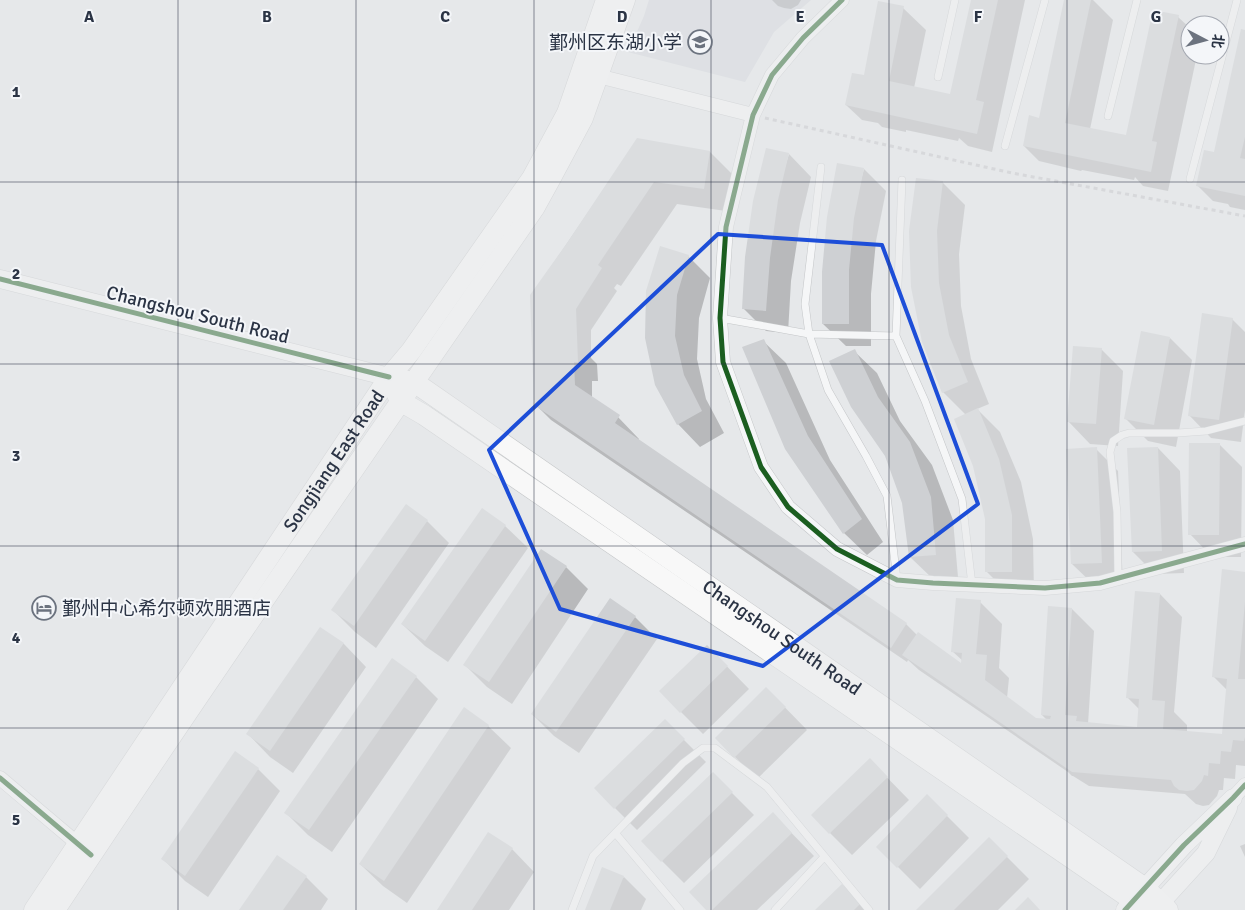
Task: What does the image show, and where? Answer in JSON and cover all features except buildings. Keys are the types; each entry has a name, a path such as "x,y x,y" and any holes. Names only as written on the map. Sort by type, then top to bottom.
{"main road":[{"name":"Songjiang East Road","path":"55,910 84,849 390,378 532,178 567,113 606,0"},
{"name":"Songjiang East Road","path":"34,910 84,849 414,382 535,206 583,118 625,0"},
{"name":"Changshou South Road","path":"390,378 414,382 1147,905"},
{"path":"390,378 400,401"},
{"name":"Changshou South Road","path":"400,401 440,426 1147,905"}],"street":[{"path":"842,0 803,38 772,75 752,115 726,227 720,318 723,362 761,467 788,507 837,549 897,580 933,583 1045,588 1100,583 1245,544"},
{"path":"598,76 752,115"},
{"name":"Changshou South Road","path":"0,279 390,378"},
{"path":"0,778 84,849"},
{"path":"1147,905 1184,845 1245,785"},
{"path":"1147,905 1206,853 1233,798"}],"lane":[{"path":"938,76 955,0"},
{"path":"1005,146 1045,0"},
{"path":"1108,116 1136,0"},
{"path":"1190,179 1237,0"},
{"path":"821,167 805,304 809,334 828,390 887,496 897,580"},
{"path":"902,180 896,336 925,402 962,499 972,585"},
{"path":"720,318 809,334 896,336"},
{"path":"1118,578 1117,512 1110,452 1113,441 1129,433 1206,431 1245,421"},
{"path":"572,910 593,856 683,763 703,748 715,748 767,787 869,910"},
{"path":"616,834 680,910"},
{"path":"775,910 824,856"}],"path":[{"path":"752,115 1012,173 1245,216"}],"highlighted area":[{"path":"718,234 882,245 978,504 763,666 560,609 489,450"}],"shaded area":[{"name":"鄞州区东湖小学","path":"649,0 811,0 774,32 745,82 628,52"}],"cycle path":[{"path":"842,0 803,38 772,75 753,115 726,227 720,318 723,362 761,467 788,507 837,549 897,580 933,583 1045,588 1100,583 1245,544"},
{"path":"0,279 389,377"},
{"path":"0,778 91,855"},
{"path":"1125,910 1184,845 1245,785"}],"place":[{"name":"鄞州区东湖小学","path":"700,42"},
{"name":"鄞州中心希尔顿欢朋酒店","path":"44,608"}]}
